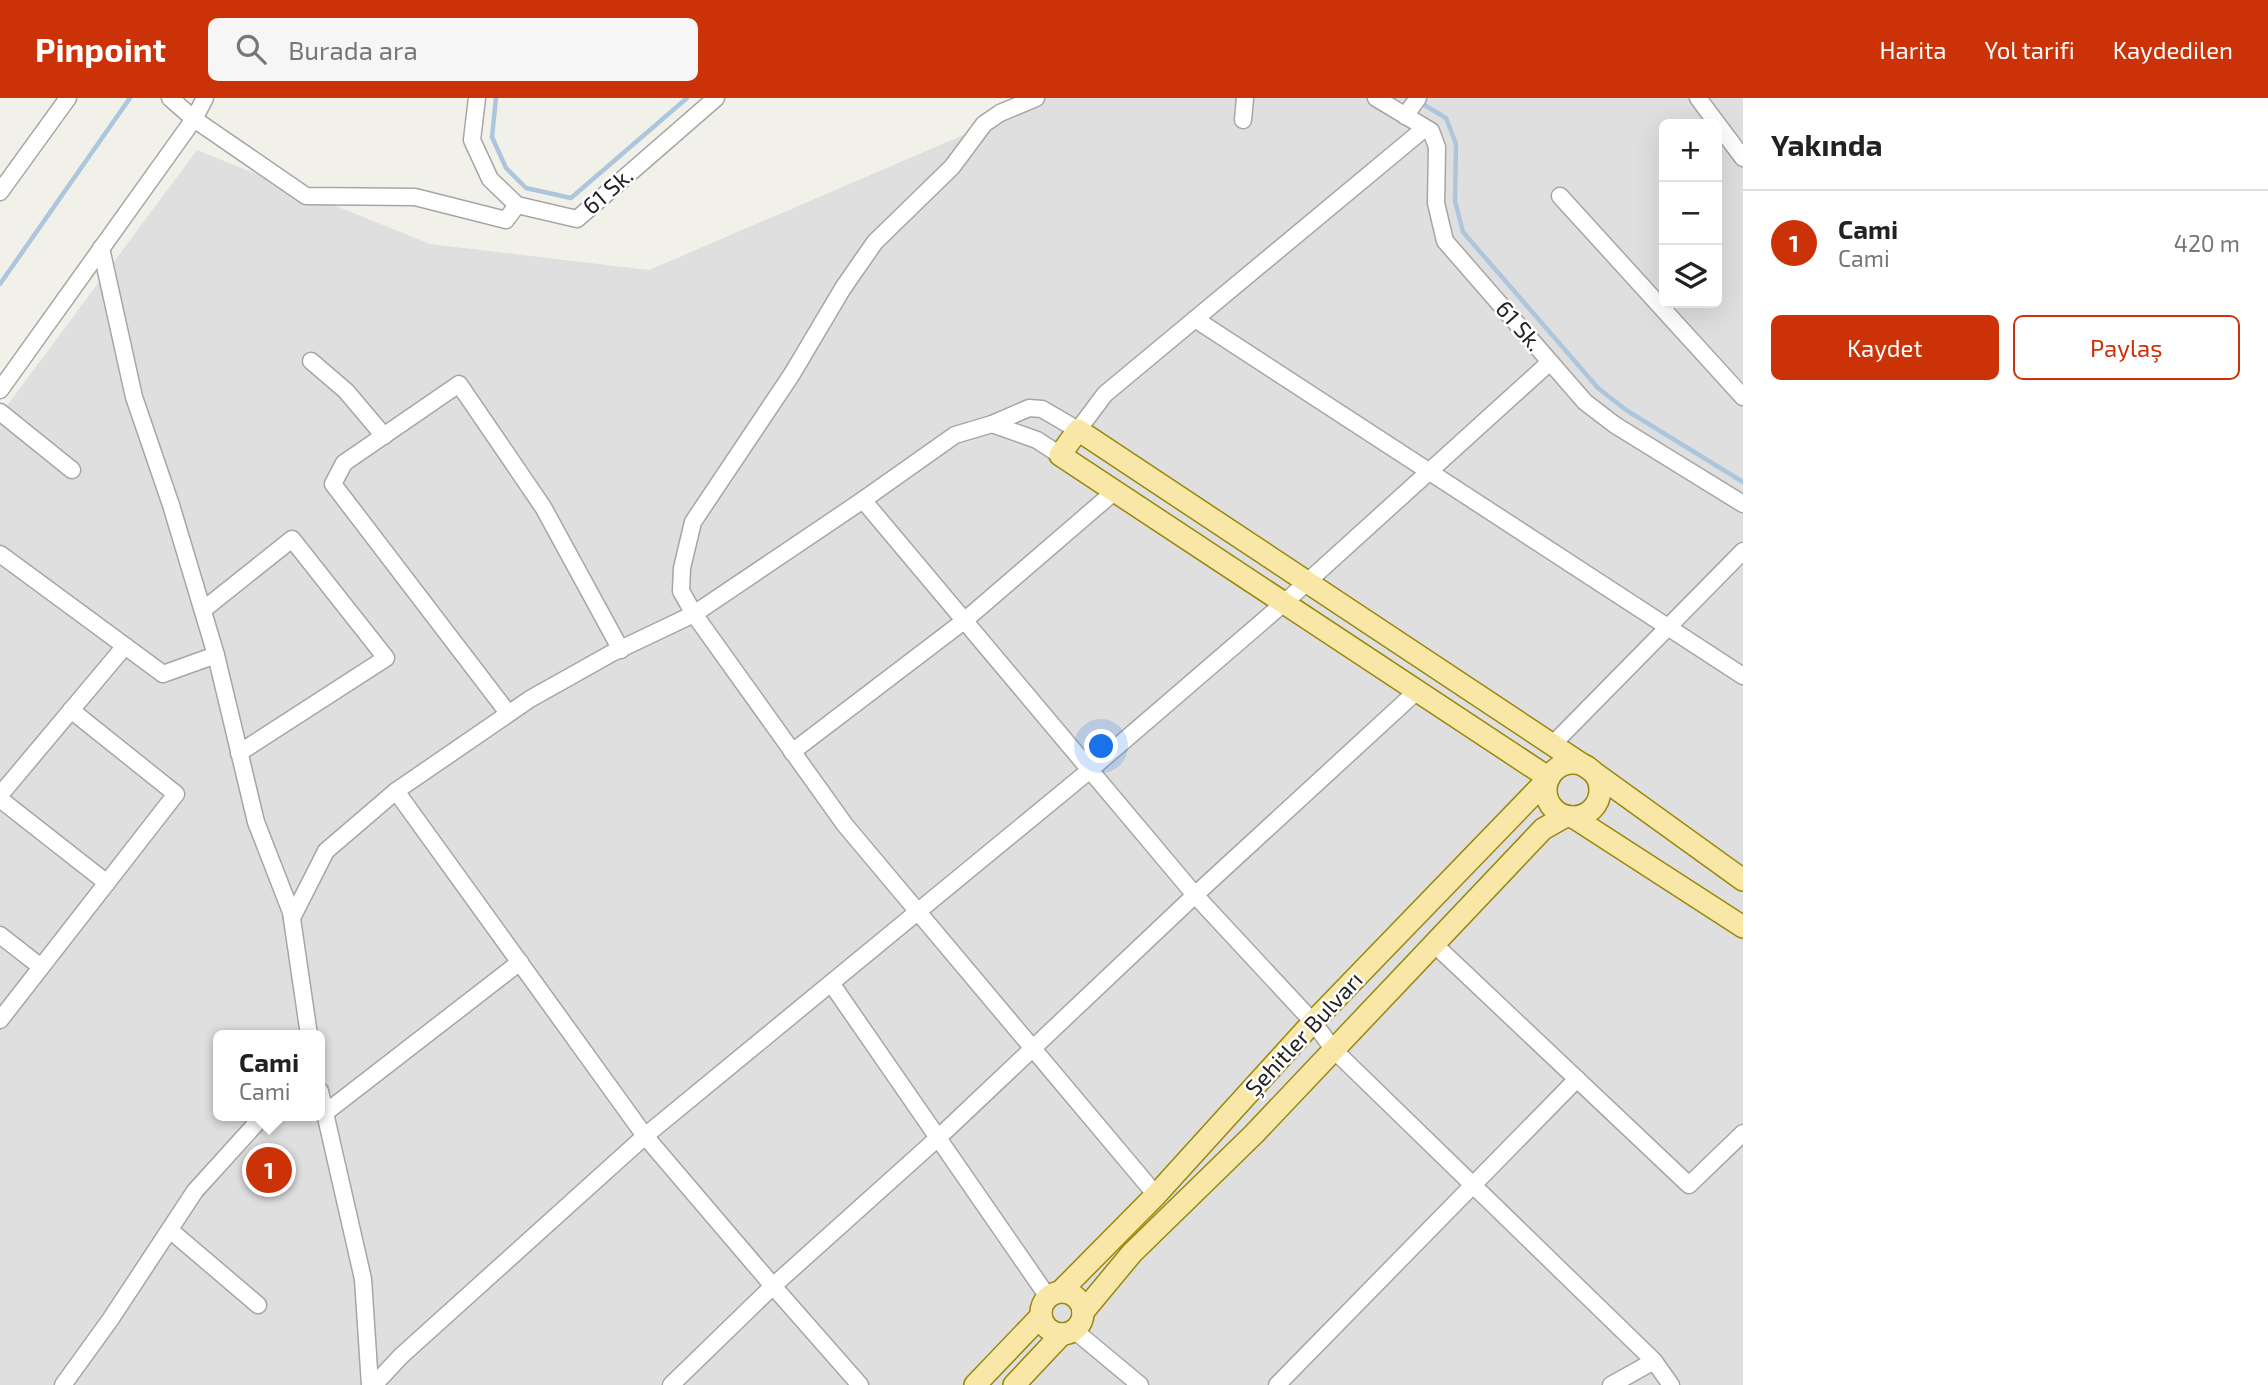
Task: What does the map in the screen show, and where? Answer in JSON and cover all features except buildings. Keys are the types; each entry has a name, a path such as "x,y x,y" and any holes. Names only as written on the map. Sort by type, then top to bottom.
{"main road":[{"path":"1743,880 1590,769 1078,430 1060,455 1549,778 1547,798 1558,812 1743,927"},
{"name":"Şehitler Bulvarı","path":"975,1385 1050,1302 1156,1195 1313,1022 1555,770 1572,763 1590,769 1599,785 1596,803 1591,810 1543,829 1254,1134 1132,1254 1073,1325 1014,1385"},
{"path":"1068,1292 1079,1300 1073,1325 1048,1329 1050,1302 1068,1292"}],"street":[{"path":"0,192 68,98"},
{"path":"170,98 194,119 306,196 415,197 506,220 517,205 490,179 472,140 477,98"},
{"path":"0,390 194,119 205,98"},
{"name":"61 Sk.","path":"517,205 577,219 716,98"},
{"path":"1036,98 1000,113 984,124 952,167 876,242 843,288 792,374 693,522 682,568 681,591 694,614 845,825 1156,1195"},
{"path":"1243,120 1245,98"},
{"path":"292,918 326,851 396,791 530,699 694,614 955,435 992,424 1029,408 1042,409 1078,430 1105,394 1425,128 1412,106 1376,98"},
{"path":"1698,98 1743,158"},
{"name":"61 Sk.","path":"1425,128 1431,131 1437,147 1436,203 1446,241 1585,402 1615,425 1743,504"},
{"path":"1560,196 1743,397"},
{"path":"101,248 134,397 172,505 216,655 256,822 292,918 308,1030"},
{"path":"1195,319 1743,676"},
{"path":"311,361 346,391 384,436"},
{"path":"372,1385 645,1136 1090,770 1284,603 1550,362"},
{"path":"508,713 333,484 344,463 459,384 542,507 621,650"},
{"path":"0,412 72,470"},
{"path":"992,424 1037,440 1060,455"},
{"path":"792,752 964,621 1115,491"},
{"path":"863,500 1195,895 1313,1022 1335,1050 1654,1361 1671,1385"},
{"path":"203,610 292,539 386,658 239,752"},
{"path":"1552,745 1743,551"},
{"path":"0,554 163,674 216,655"},
{"path":"107,883 3,788 125,646"},
{"path":"671,1385 773,1286 939,1137 1195,895 1417,691"},
{"path":"0,1020 176,794 71,710"},
{"path":"396,791 645,1136 860,1385"},
{"path":"0,935 41,967"},
{"path":"1434,944 1689,1185 1743,1133"},
{"path":"372,1385 363,1279 325,1113 520,962"},
{"path":"831,983 1050,1302"},
{"path":"1277,1385 1577,1079"},
{"path":"64,1385 195,1191 259,1121"},
{"path":"170,1230 258,1305"},
{"path":"1073,1325 1140,1385"},
{"path":"1611,1385 1654,1361"}],"shaded area":[{"path":"1013,98 1743,98 1743,1385 0,1385 0,415 197,150 430,244 649,270 996,121"}],"waterway":[{"path":"0,284 130,98"},
{"path":"496,98 492,137 506,168 526,188 571,198 687,98"},
{"path":"1419,102 1446,118 1456,144 1455,201 1463,232 1598,388 1626,410 1743,482"}],"place":[{"name":"Cami","path":"269,1170"}]}
